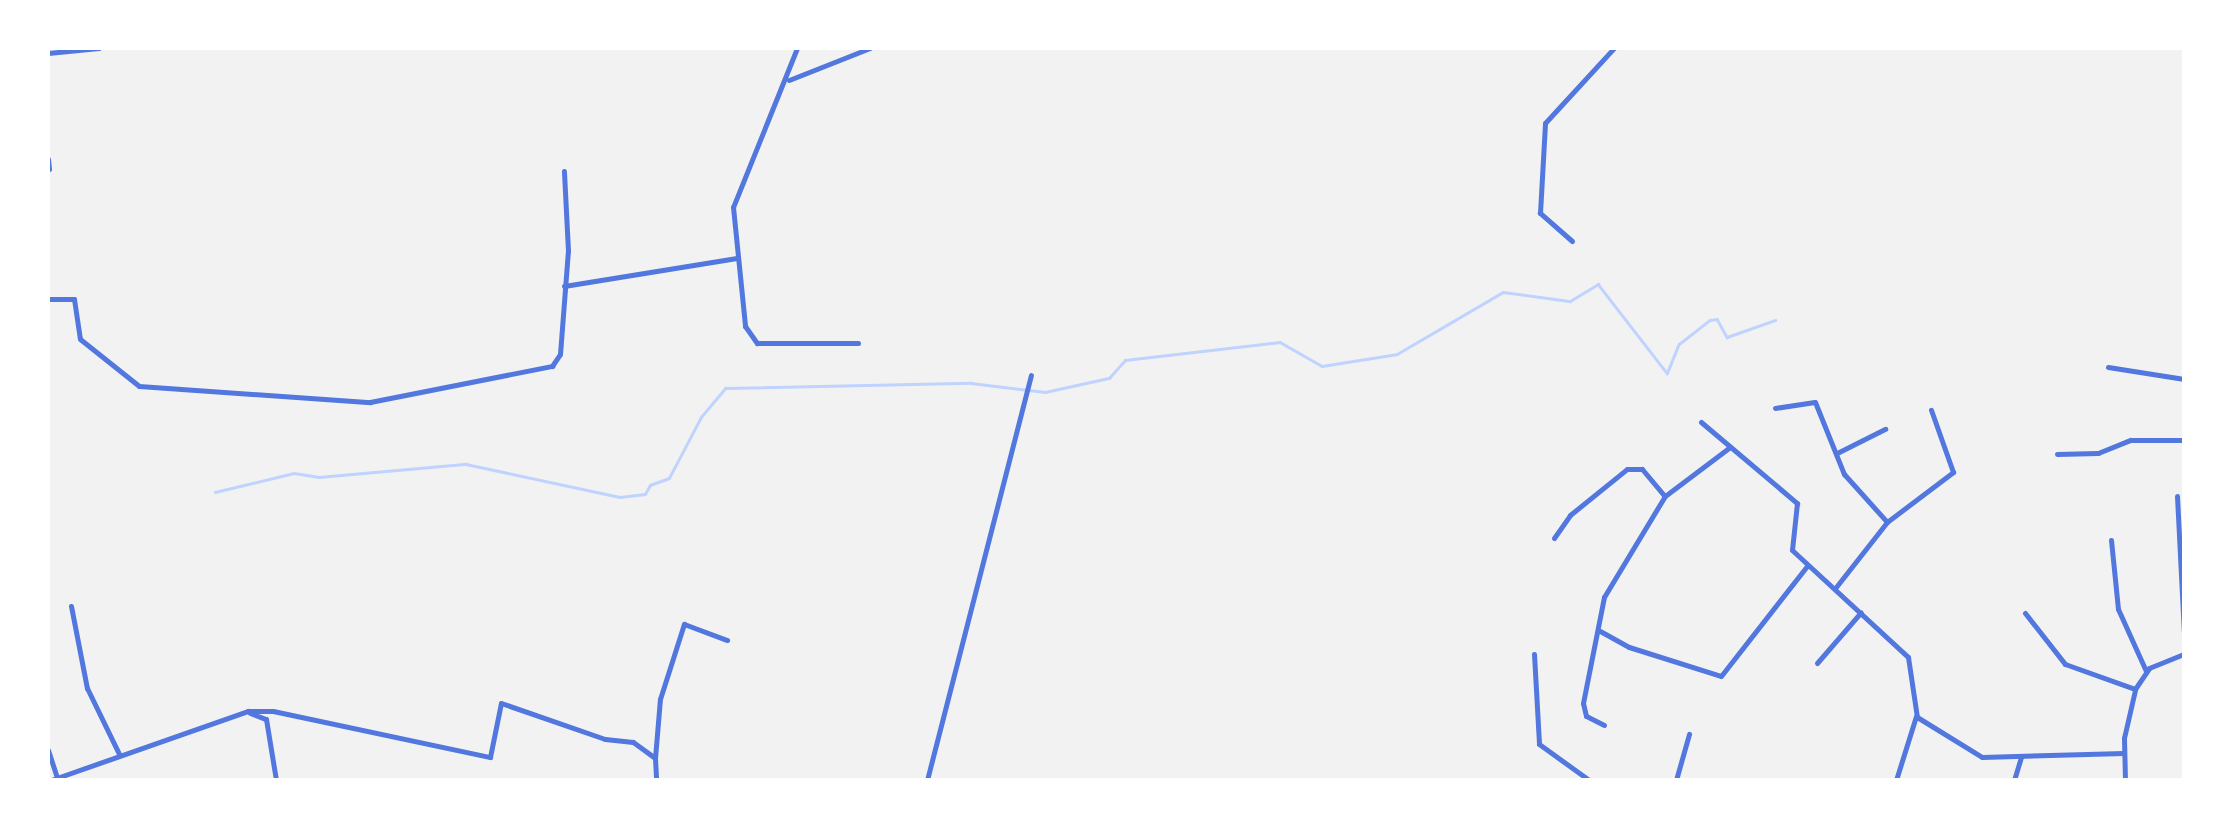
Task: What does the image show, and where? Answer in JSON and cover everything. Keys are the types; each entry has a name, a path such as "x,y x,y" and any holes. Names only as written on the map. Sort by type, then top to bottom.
{"street":[{"path":"48,52 99,48"},
{"path":"797,48 790,80 733,207 746,326 757,343 858,343"},
{"path":"790,80 870,48"},
{"path":"1572,241 1540,213 1545,123 1614,48"},
{"path":"48,158 49,169"},
{"path":"48,299 74,299 80,339 139,386 370,402 552,366 560,354 564,171"},
{"path":"564,286 737,258"},
{"path":"2108,367 2184,379"},
{"path":"927,780 1032,376"},
{"path":"1775,408 1812,400 1844,474 1887,522"},
{"path":"1836,587 1887,522 1954,469 1931,410"},
{"path":"1701,422 1797,503 1792,550 1836,587 1912,663 1916,716 1896,780"},
{"path":"1837,454 1884,430"},
{"path":"2056,454 2098,453 2131,440 2184,440"},
{"path":"1604,725 1586,716 1583,702 1604,597 1664,496 1730,447"},
{"path":"1554,538 1570,515 1627,469 1642,469 1664,496"},
{"path":"2177,496 2184,632"},
{"path":"2112,540 2118,609 2146,671"},
{"path":"1599,630 1629,648 1724,675 1807,566"},
{"path":"71,606 87,688 118,754"},
{"path":"1817,663 1861,612"},
{"path":"2025,613 2065,664 2135,688"},
{"path":"653,780 660,699 684,624 727,640"},
{"path":"1534,654 1539,744 1590,780"},
{"path":"2125,780 2124,753 2135,688 2146,671 2184,654"},
{"path":"48,750 54,779 248,712 273,711 490,757 501,702 604,739 632,742 655,758"},
{"path":"266,719 273,711"},
{"path":"248,712 266,719"},
{"path":"1916,716 1976,756 2124,753"},
{"path":"266,719 276,780"},
{"path":"1676,780 1689,734"},
{"path":"2014,780 2021,756"}],"waterway":[{"path":"215,492 294,473 319,477 466,464 620,497 645,494 650,485 669,478 701,417 725,388 971,383 1045,392 1109,378 1125,360 1280,342 1322,366 1397,354 1503,292 1570,301 1598,284 1667,373 1679,344 1710,320 1717,319 1727,337 1775,320"}]}
